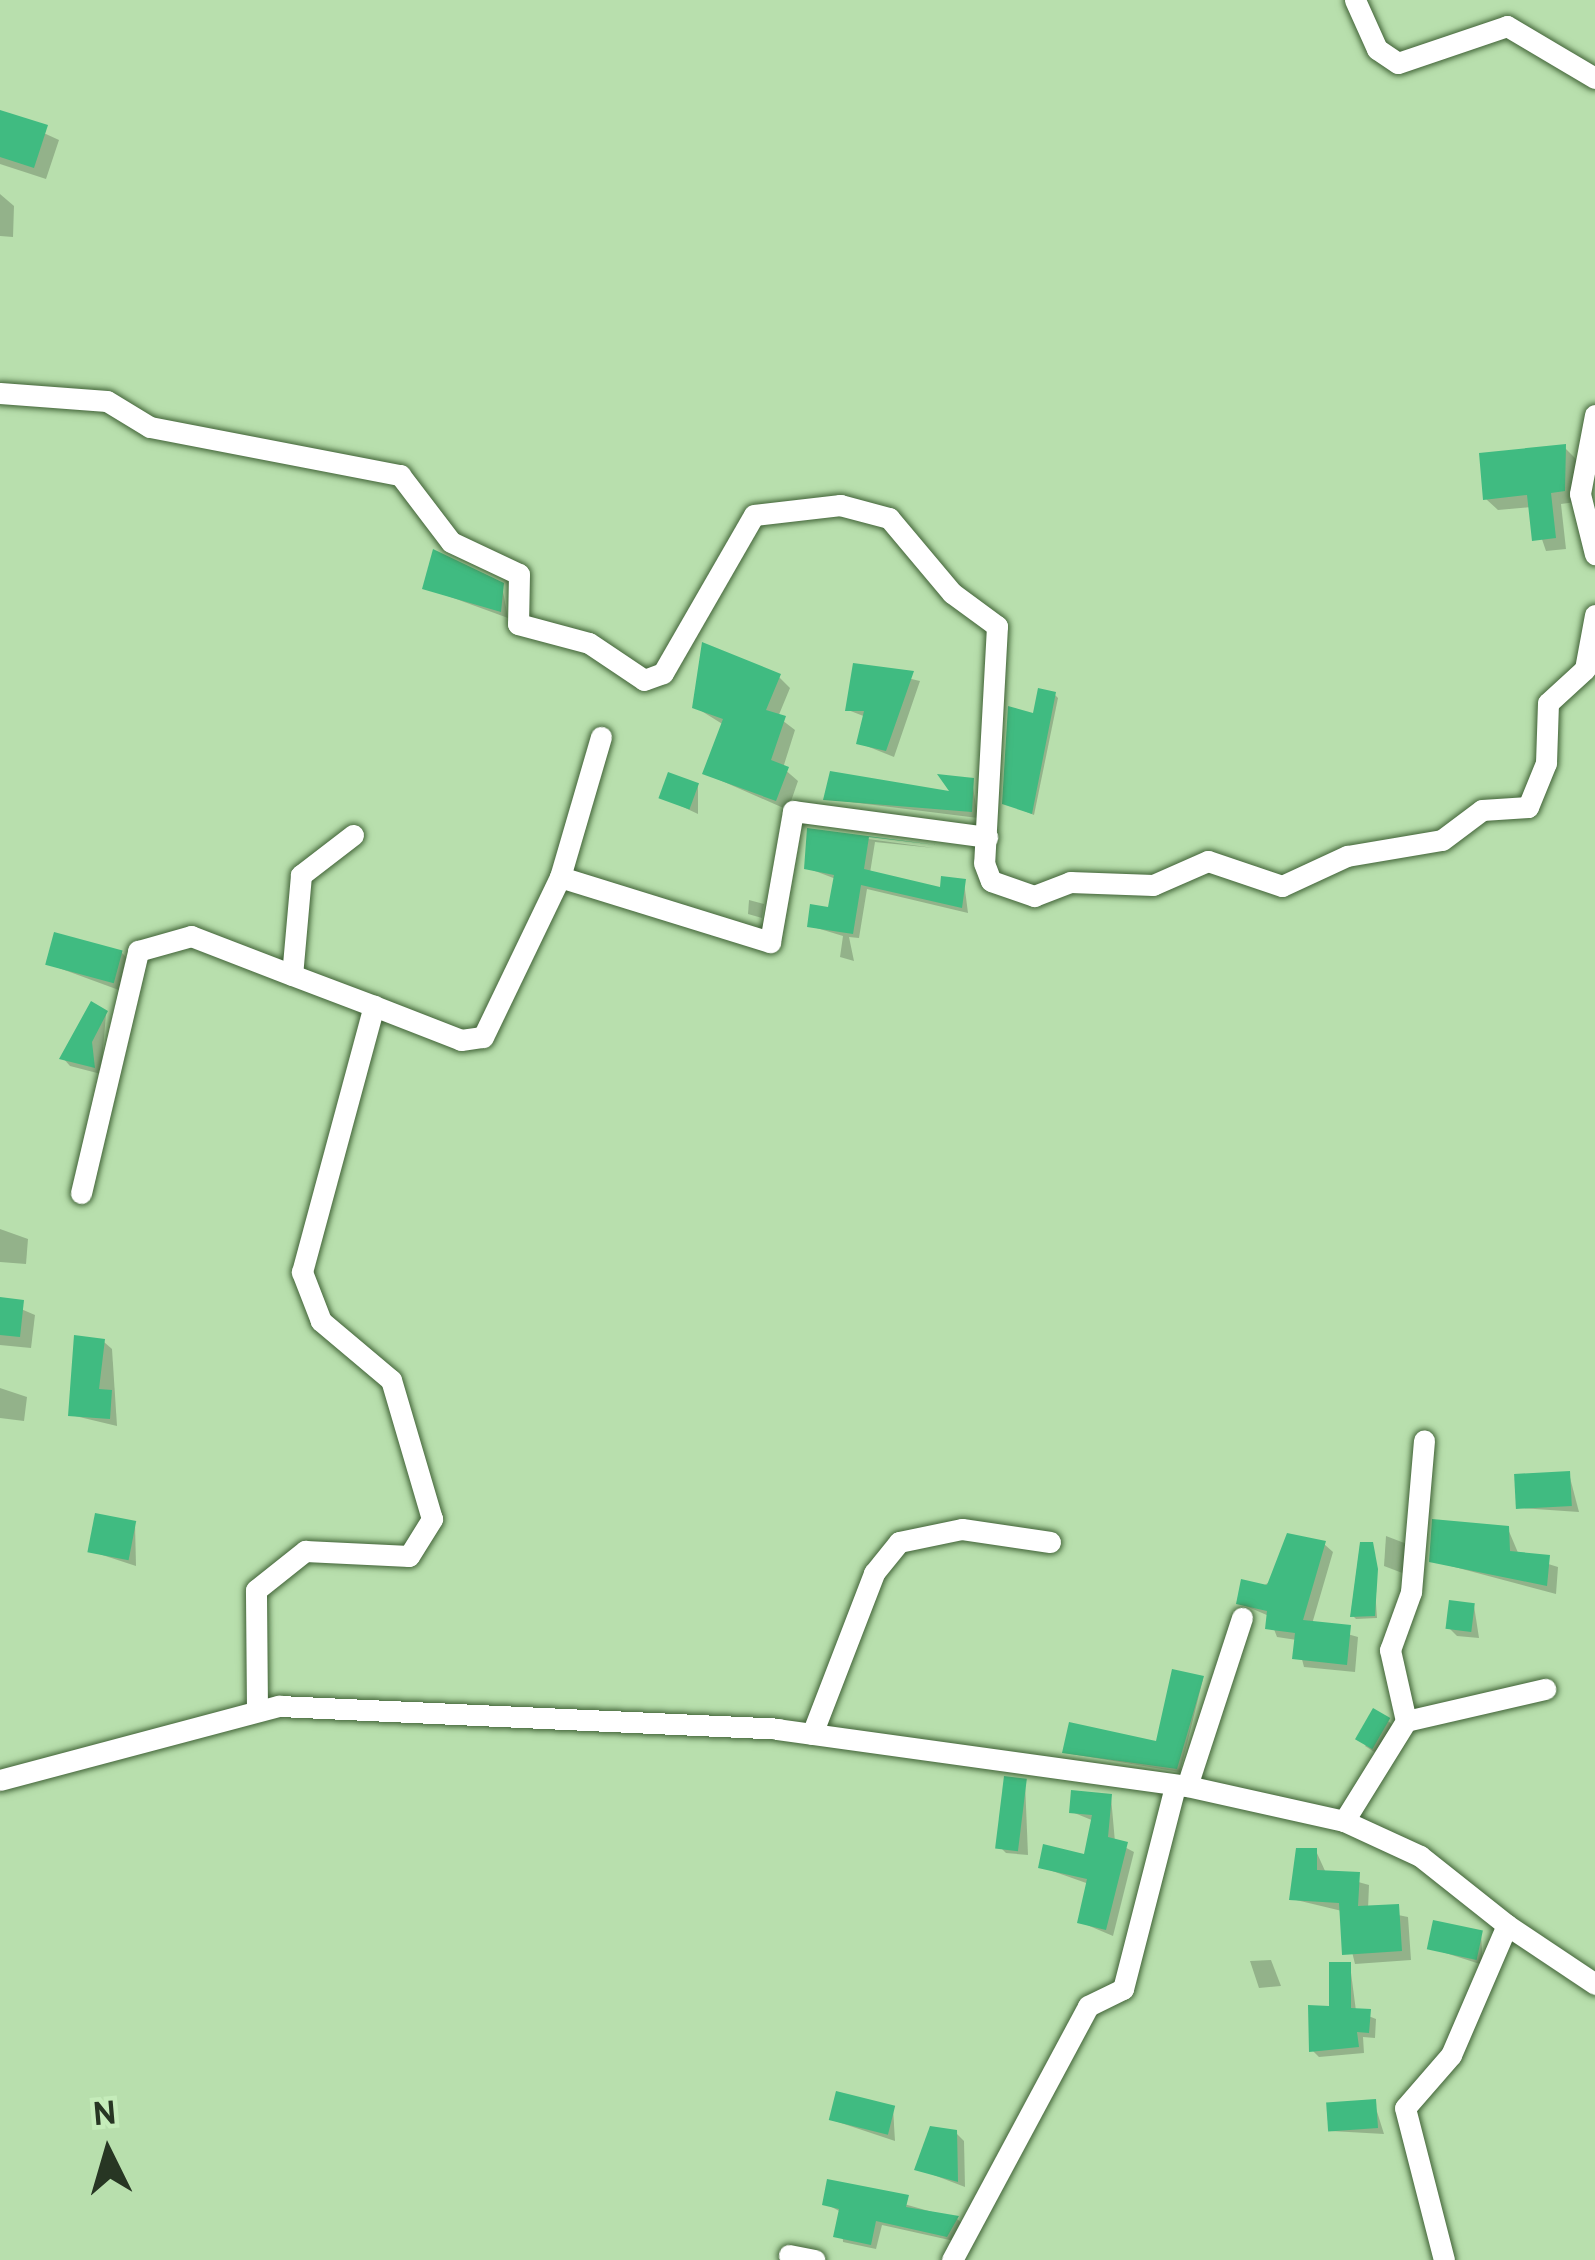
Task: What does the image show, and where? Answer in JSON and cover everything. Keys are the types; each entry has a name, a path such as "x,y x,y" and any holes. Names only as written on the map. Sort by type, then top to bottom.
{"street":[{"path":"1354,0 1377,50 1398,63 1507,26 1595,78"},
{"path":"0,393 107,401 150,427 400,476 451,542 519,574 518,624 589,644 644,680 663,673 754,515 840,505 889,518 952,593 997,626 983,728 991,881 1034,896 1070,882 1153,885 1208,861 1259,884 1293,884 1347,856 1442,840 1482,810 1528,807 1546,763 1548,703 1590,669 1595,615"},
{"path":"1595,415 1580,494 1595,554"},
{"path":"81,1193 138,951 191,936 461,1040 483,1037 560,877 602,737"},
{"path":"560,877 764,944 794,811 987,837"},
{"path":"292,975 301,875 353,835"},
{"path":"257,1710 256,1590 305,1551 410,1556 432,1519 391,1380 321,1321 302,1272 374,1006"},
{"path":"1406,1721 1389,1669 1411,1592 1424,1442"},
{"path":"812,1734 874,1573 899,1542 962,1529 1050,1542"},
{"path":"952,2260 980,2193 1065,2066 1088,2006 1123,1989 1181,1786 1242,1618"},
{"path":"1343,1821 1406,1721 1545,1689"},
{"path":"0,1780 257,1710 812,1734 1181,1786 1343,1821 1399,1842 1507,1925 1595,1984"},
{"path":"1444,2260 1405,2108 1451,2055 1507,1925"},
{"path":"789,2255 814,2260"}],"building":[{"path":"0,110 48,125 34,168 0,157"},
{"path":"1566,444 1565,491 1551,493 1556,538 1532,541 1527,495 1483,500 1479,453"},
{"path":"433,549 504,583 501,612 422,589"},
{"path":"702,642 781,674 766,710 786,716 771,760 789,767 776,801 702,774 723,719 692,708"},
{"path":"853,663 914,671 886,751 856,744 864,711 845,711"},
{"path":"1038,688 1056,692 1032,814 1002,804 1008,706 1033,713"},
{"path":"830,771 949,791 937,774 974,778 972,812 823,800"},
{"path":"668,772 699,783 689,810 658,798"},
{"path":"807,828 936,845 869,837 864,869 940,887 941,876 966,879 962,908 861,885 853,934 807,927 810,904 828,907 834,875 804,869"},
{"path":"54,932 123,950 114,983 45,965"},
{"path":"91,1001 108,1011 92,1042 95,1068 59,1059"},
{"path":"0,1297 24,1300 20,1337 0,1335"},
{"path":"74,1335 105,1339 99,1389 112,1390 110,1419 68,1416"},
{"path":"1570,1471 1572,1506 1516,1509 1514,1474"},
{"path":"95,1513 136,1521 129,1560 87,1552"},
{"path":"1432,1519 1509,1526 1510,1551 1550,1555 1547,1586 1429,1562"},
{"path":"1287,1533 1326,1541 1303,1620 1351,1625 1347,1665 1292,1659 1295,1633 1265,1629 1267,1611 1236,1604 1241,1579 1267,1585"},
{"path":"1360,1542 1373,1542 1378,1569 1375,1616 1350,1617"},
{"path":"1449,1600 1475,1603 1471,1632 1445,1629"},
{"path":"1172,1669 1204,1676 1177,1769 1062,1753 1069,1722 1156,1741"},
{"path":"1373,1708 1390,1718 1372,1749 1355,1739"},
{"path":"1004,1776 1027,1779 1018,1851 995,1848"},
{"path":"1071,1790 1112,1794 1108,1837 1128,1842 1106,1930 1077,1923 1087,1879 1038,1868 1043,1844 1084,1854 1092,1815 1069,1813"},
{"path":"1296,1848 1317,1848 1317,1870 1360,1872 1358,1906 1399,1904 1402,1951 1342,1955 1339,1903 1289,1900"},
{"path":"1433,1920 1483,1931 1477,1960 1427,1949"},
{"path":"1329,1962 1351,1962 1351,2008 1371,2009 1369,2033 1357,2032 1359,2047 1309,2052 1308,2005 1329,2006"},
{"path":"836,2091 895,2106 888,2135 829,2120"},
{"path":"1376,2099 1378,2128 1328,2131 1326,2102"},
{"path":"930,2126 957,2130 958,2182 914,2170"},
{"path":"827,2179 909,2195 906,2207 959,2216 947,2237 876,2221 871,2245 833,2237 839,2209 822,2205"}]}
